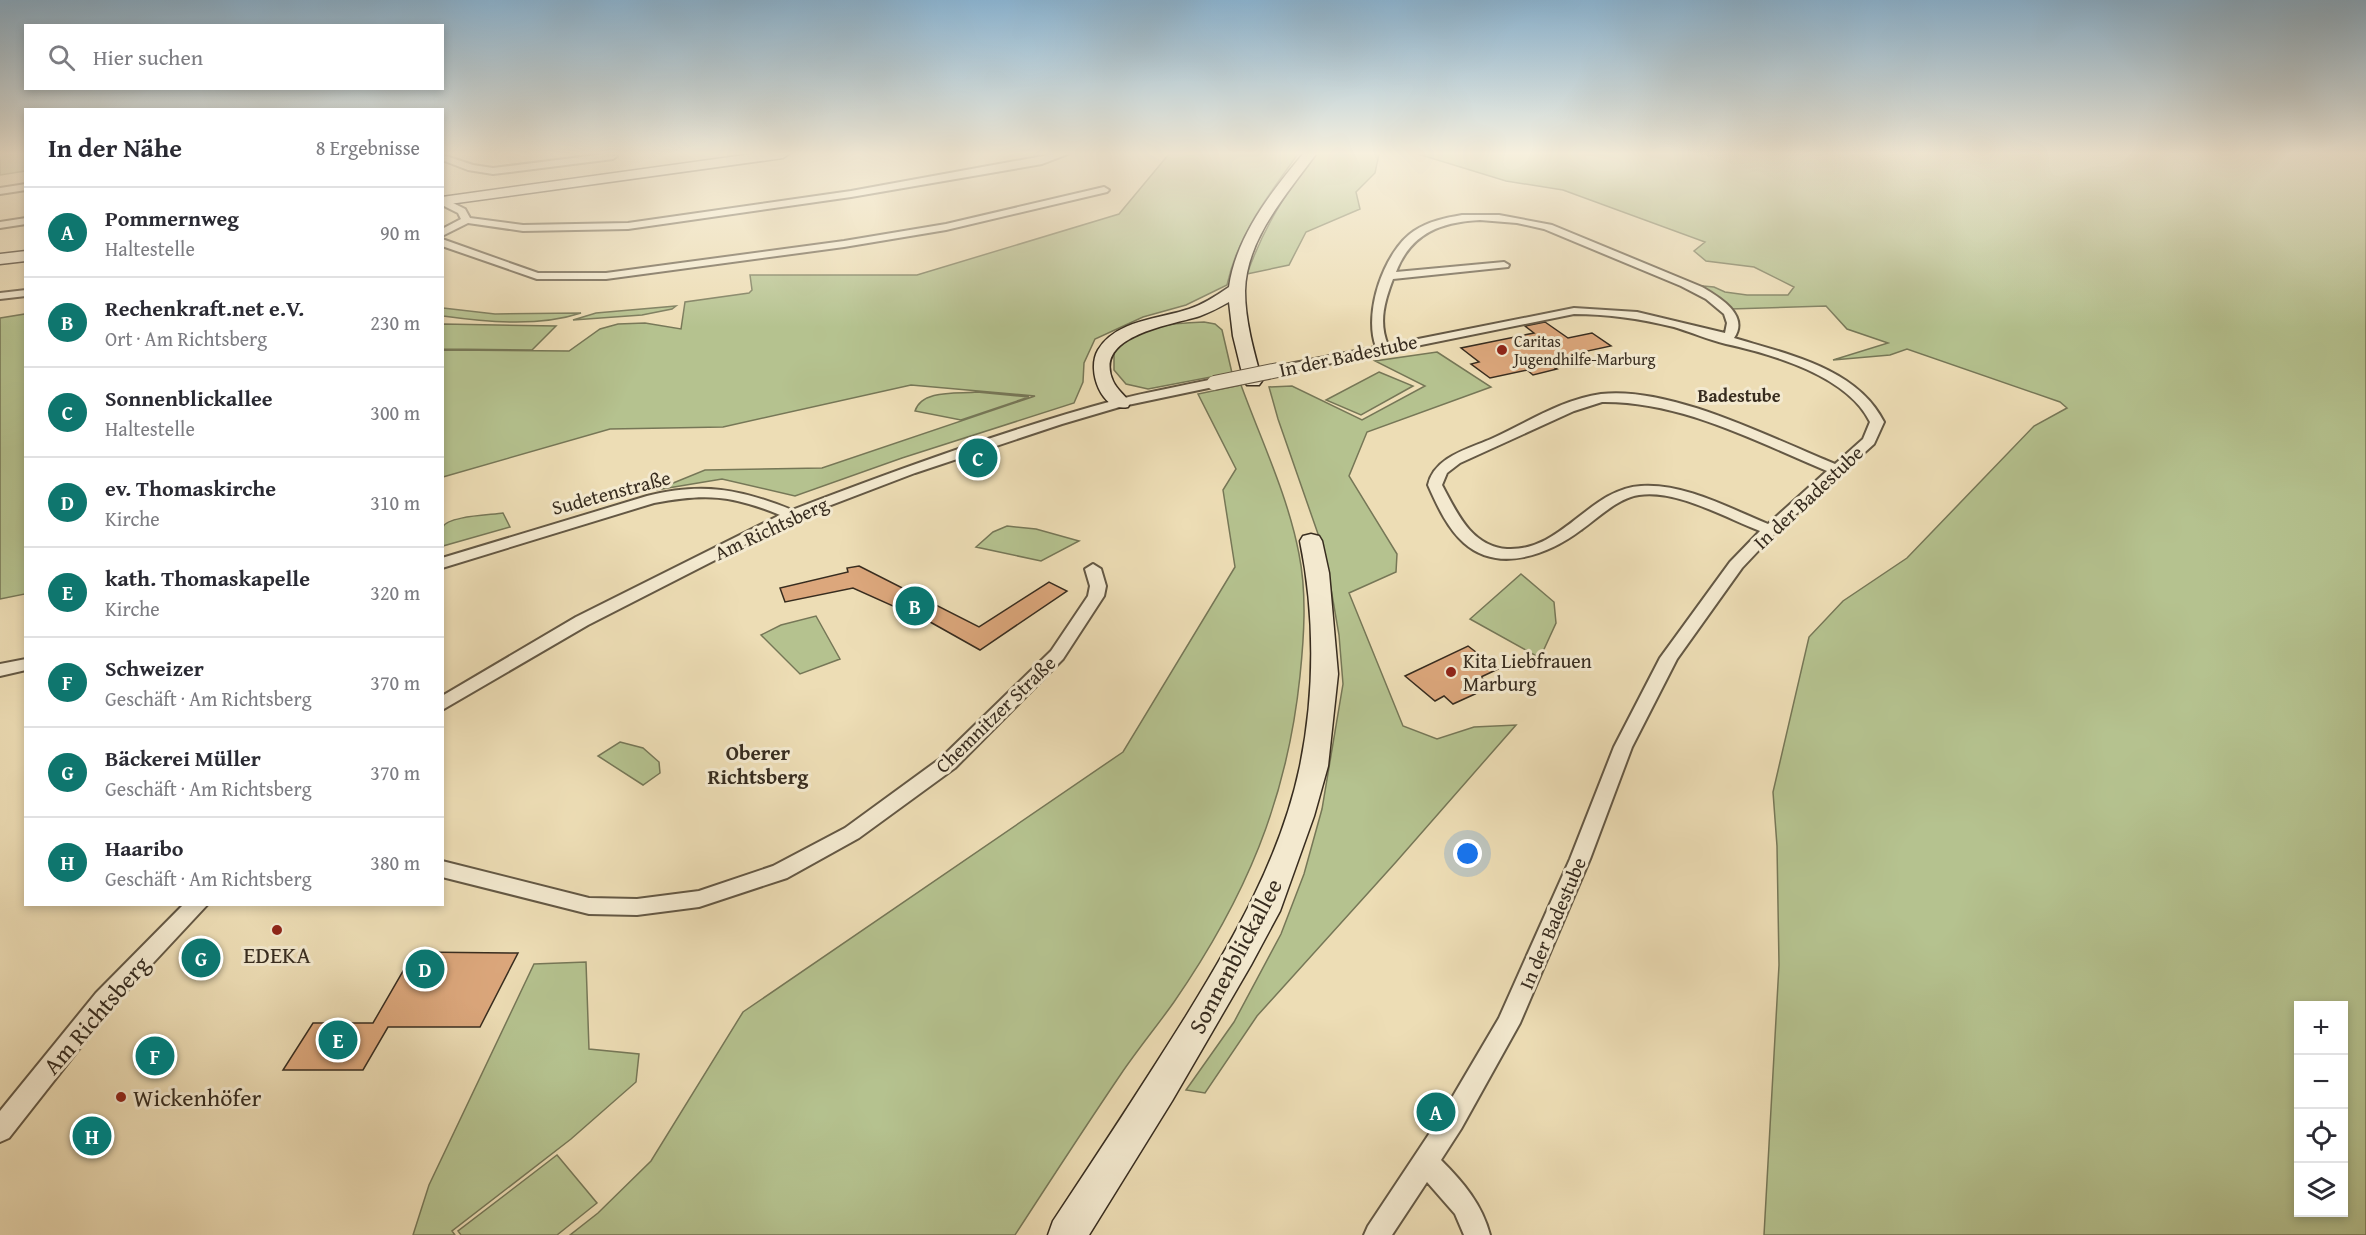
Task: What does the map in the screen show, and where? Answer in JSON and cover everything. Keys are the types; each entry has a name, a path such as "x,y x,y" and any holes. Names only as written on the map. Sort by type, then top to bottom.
{"main road":[{"path":"1253,381 1242,341 1237,289 1240,269 1256,229 1269,212"},
{"path":"0,259 24,256"},
{"path":"1121,403 1109,393 1099,368 1101,359 1108,349 1128,332 1200,310 1220,301 1237,289"},
{"path":"1200,310 1239,314"},
{"path":"1180,317 1224,317 1239,314"},
{"name":"Sonnenblickallee","path":"1067,1235 1154,1099 1240,956 1264,911 1285,859 1314,766 1325,674 1318,573 1311,541"}],"street":[{"path":"462,212 465,220"},
{"path":"444,232 465,220 548,229 637,225 728,212"},
{"path":"444,243 537,276 606,276 844,244 946,227 1012,212"},
{"path":"1383,348 1376,334 1377,306 1388,276 1407,242 1427,227 1463,219 1519,220 1551,228 1701,292 1723,307 1730,315 1734,326 1726,340"},
{"path":"0,225 24,221"},
{"path":"1388,276 1504,265"},
{"path":"0,296 24,293"},
{"name":"In der Badestube","path":"1121,403 1383,348 1587,310 1655,319 1812,368 1843,384 1866,403 1877,422 1869,441 1770,530 1736,565 1669,658 1623,747 1580,858 1508,1023 1426,1163 1377,1235"},
{"path":"1770,530 1674,494 1641,490 1620,496 1562,537 1540,549 1523,553 1506,553 1479,545 1462,531 1435,485 1440,472 1455,460 1548,417 1602,398 1657,403 1690,413 1837,470"},
{"name":"Am Richtsberg","path":"444,703 582,621 792,515 1001,439 1121,403"},
{"name":"Sudetenstraße","path":"444,561 652,499 674,495 712,492 736,495 792,515"},
{"name":"Chemnitzer Straße","path":"444,869 475,879 589,906 637,907 699,899 780,872 852,833 948,764 1058,655 1096,596 1098,586 1093,569"},
{"path":"0,670 24,664"},
{"name":"Am Richtsberg","path":"0,1130 105,1000 196,906"},
{"path":"1426,1163 1455,1193 1476,1225 1477,1235"}],"green space":[{"path":"1121,212 1258,212 1246,232 1227,285 1186,305 1143,317 1095,339 1084,363 1083,382 1074,403 902,458 795,496 722,479 656,490 705,470 822,468 1035,396 911,385 723,427 610,429 444,477 444,350 569,351 600,329 618,324 645,323 681,329 685,302 749,293 752,290 750,275 917,275"},
{"path":"1276,212 1354,212 1306,232 1289,265 1247,274"},
{"path":"1622,212 2366,212 2366,1235 1764,1235 1779,965 1777,846 1773,792 1809,637 1843,601 1907,558 2034,426 2067,408 2060,402 1907,349 1890,355 1833,360 1888,343 1847,329 1826,306 1730,309 1692,285 1714,287 1725,292 1747,295 1788,295 1794,287 1754,267 1706,261 1694,251 1705,242"},
{"path":"676,306 672,309 642,315 573,320 596,313"},
{"path":"444,308 495,314 581,313 530,322 444,316"},
{"path":"24,314 24,594 0,599 0,318"},
{"path":"1204,322 1215,324 1222,330 1232,373 1148,389 1126,384 1114,370 1114,352 1133,336 1167,325"},
{"path":"444,324 556,326 532,350 444,349"},
{"path":"1437,352 1491,387 1367,432 1349,476 1397,554 1396,572 1349,593 1403,726 1437,739 1474,727 1516,725 1257,1016 1205,1093 1186,1090 1234,1022 1281,934 1304,874 1322,809 1343,684 1339,635 1325,554 1269,387 1292,386 1362,420 1425,386 1375,361"},
{"path":"1379,372 1413,386 1361,415 1326,400"},
{"path":"1241,385 1288,511 1302,569 1304,615 1301,661 1294,722 1285,765 1259,847 1222,925 1174,1002 1121,1074 1015,1235 570,1235 598,1213 651,1161 743,1012 1123,752 1235,567 1223,490 1236,469 1198,394"},
{"path":"977,392 1029,397 961,420 915,411 925,399 933,396"},
{"path":"503,513 510,527 444,546 444,526 461,518"},
{"path":"1007,526 1036,529 1079,541 1041,561 976,547 993,532"},
{"path":"1521,574 1554,602 1556,623 1540,658 1470,619"},
{"path":"816,616 840,659 800,674 761,635 781,625"},
{"path":"620,742 643,748 659,762 660,773 643,785 598,756"},
{"path":"586,962 589,1049 639,1054 636,1082 571,1139 452,1231 455,1235 413,1235 429,1185 534,964"},
{"path":"557,1155 597,1203 557,1235 461,1235 458,1231"}],"building":[{"name":"Caritas Jugendhilfe-Marburg","path":"1545,322 1568,338 1592,333 1611,346 1578,353 1584,357 1550,365 1557,369 1533,375 1527,370 1490,378 1471,364 1479,362 1461,348 1534,333 1525,326"},
{"path":"859,566 979,627 1049,582 1067,591 980,650 907,609 904,611 853,588 785,602 780,588 848,572 847,568"},
{"name":"Kita Liebfrauen Marburg","path":"1468,646 1498,669 1481,677 1486,681 1469,689 1475,694 1453,704 1444,696 1435,701 1405,676"},
{"path":"414,952 518,953 480,1027 388,1027 363,1070 283,1070 313,1023 373,1023"}],"place":[{"name":"Caritas Jugendhilfe-Marburg","path":"1502,350"},
{"name":"Sonnenblickallee","path":"978,458"},
{"name":"Rechenkraft.net e.V.","path":"915,606"},
{"name":"Kita Liebfrauen Marburg","path":"1451,672"},
{"name":"EDEKA","path":"277,930"},
{"name":"Bäckerei Müller","path":"201,958"},
{"name":"ev. Thomaskirche","path":"425,969"},
{"name":"kath. Thomaskapelle","path":"338,1040"},
{"name":"Schweizer","path":"155,1056"},
{"name":"Wickenhöfer","path":"121,1097"},
{"name":"Pommernweg","path":"1436,1112"},
{"name":"Haaribo","path":"92,1136"}],"district":[{"name":"Badestube","path":"1739,395"},
{"name":"Oberer Richtsberg","path":"758,764"}]}
